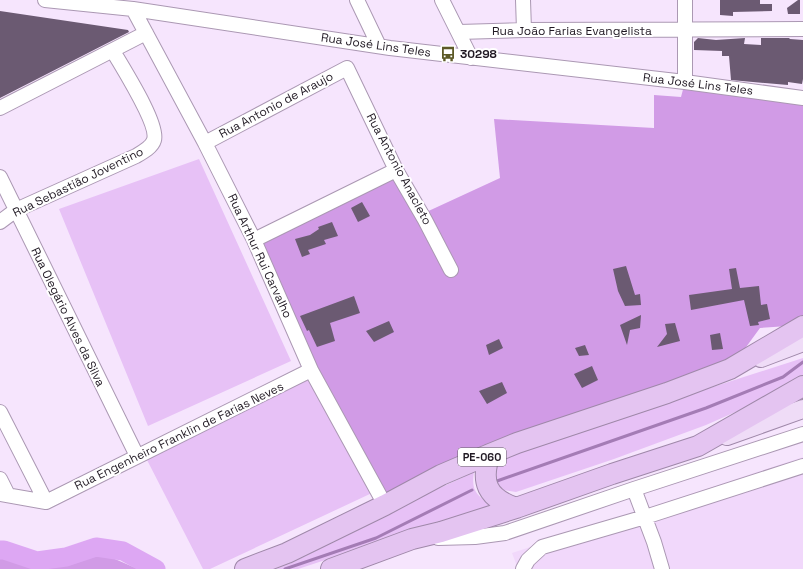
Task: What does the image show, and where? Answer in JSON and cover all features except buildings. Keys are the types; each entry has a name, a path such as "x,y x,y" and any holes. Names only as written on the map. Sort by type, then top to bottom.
{"highway":[{"name":"PE-060","path":"245,569 287,553 385,505 441,475 490,454 517,443 667,393 730,369 803,326"},
{"path":"331,569 412,539 448,530 516,508 612,474 698,446 803,386"},
{"path":"490,454 485,471 488,486 499,501 516,508"}],"main road":[{"path":"730,369 803,342"},
{"path":"698,446 803,409"}],"street":[{"name":"Rua José Lins Teles","path":"47,0 133,9 471,58 685,82 803,98"},
{"path":"357,0 380,46"},
{"path":"442,0 471,58"},
{"path":"523,0 524,30"},
{"path":"685,0 685,82"},
{"name":"Rua Arthur Rui Carvalho","path":"133,9 205,143 254,240 311,370 385,505"},
{"name":"Rua João Farias Evangelista","path":"459,32 524,30 803,29"},
{"path":"0,108 146,33"},
{"name":"Rua Sebastião Joventino","path":"0,222 16,210 136,156 151,146 154,140 155,132 148,114 113,51"},
{"name":"Rua Antonio de Araujo","path":"205,143 347,68"},
{"name":"Rua Antonio Anacleto","path":"347,68 396,170 425,220 451,270"},
{"path":"254,240 396,170"},
{"name":"Rua Olegário Alves da Silva","path":"0,177 137,456"},
{"name":"Rua Engenheiro Franklin de Farias Neves","path":"46,502 311,370"},
{"path":"0,412 46,502"},
{"path":"412,539 475,537 505,533 803,434"},
{"path":"523,569 528,560 542,547 645,517 803,466"},
{"path":"0,479 4,495 46,502"},
{"path":"634,489 662,569"}],"shaded area":[{"path":"685,82 803,98 803,325 760,328 730,369 385,505 255,239 395,171 422,214 500,178 494,119 654,128 654,95 681,97"},
{"path":"199,159 291,361 148,426 59,209"},
{"path":"803,358 803,377 740,410 706,425 614,459 516,492 496,489 494,467 507,457 545,441"},
{"path":"309,376 372,493 210,569 203,569 146,458"},
{"path":"803,457 803,569 518,569 512,553"},
{"path":"474,472 473,484 476,492 492,505 298,569 276,569 306,556 378,517"},
{"path":"101,553 138,569 46,569 69,561"},
{"path":"0,558 28,566 45,569 0,569"}],"waterway":[{"path":"497,481 706,408 783,377 803,362"},
{"path":"285,569 376,538 472,490"},
{"path":"0,550 37,561 66,557 96,547 123,551 156,569"}],"place":[{"name":"30298","path":"448,54"}]}
